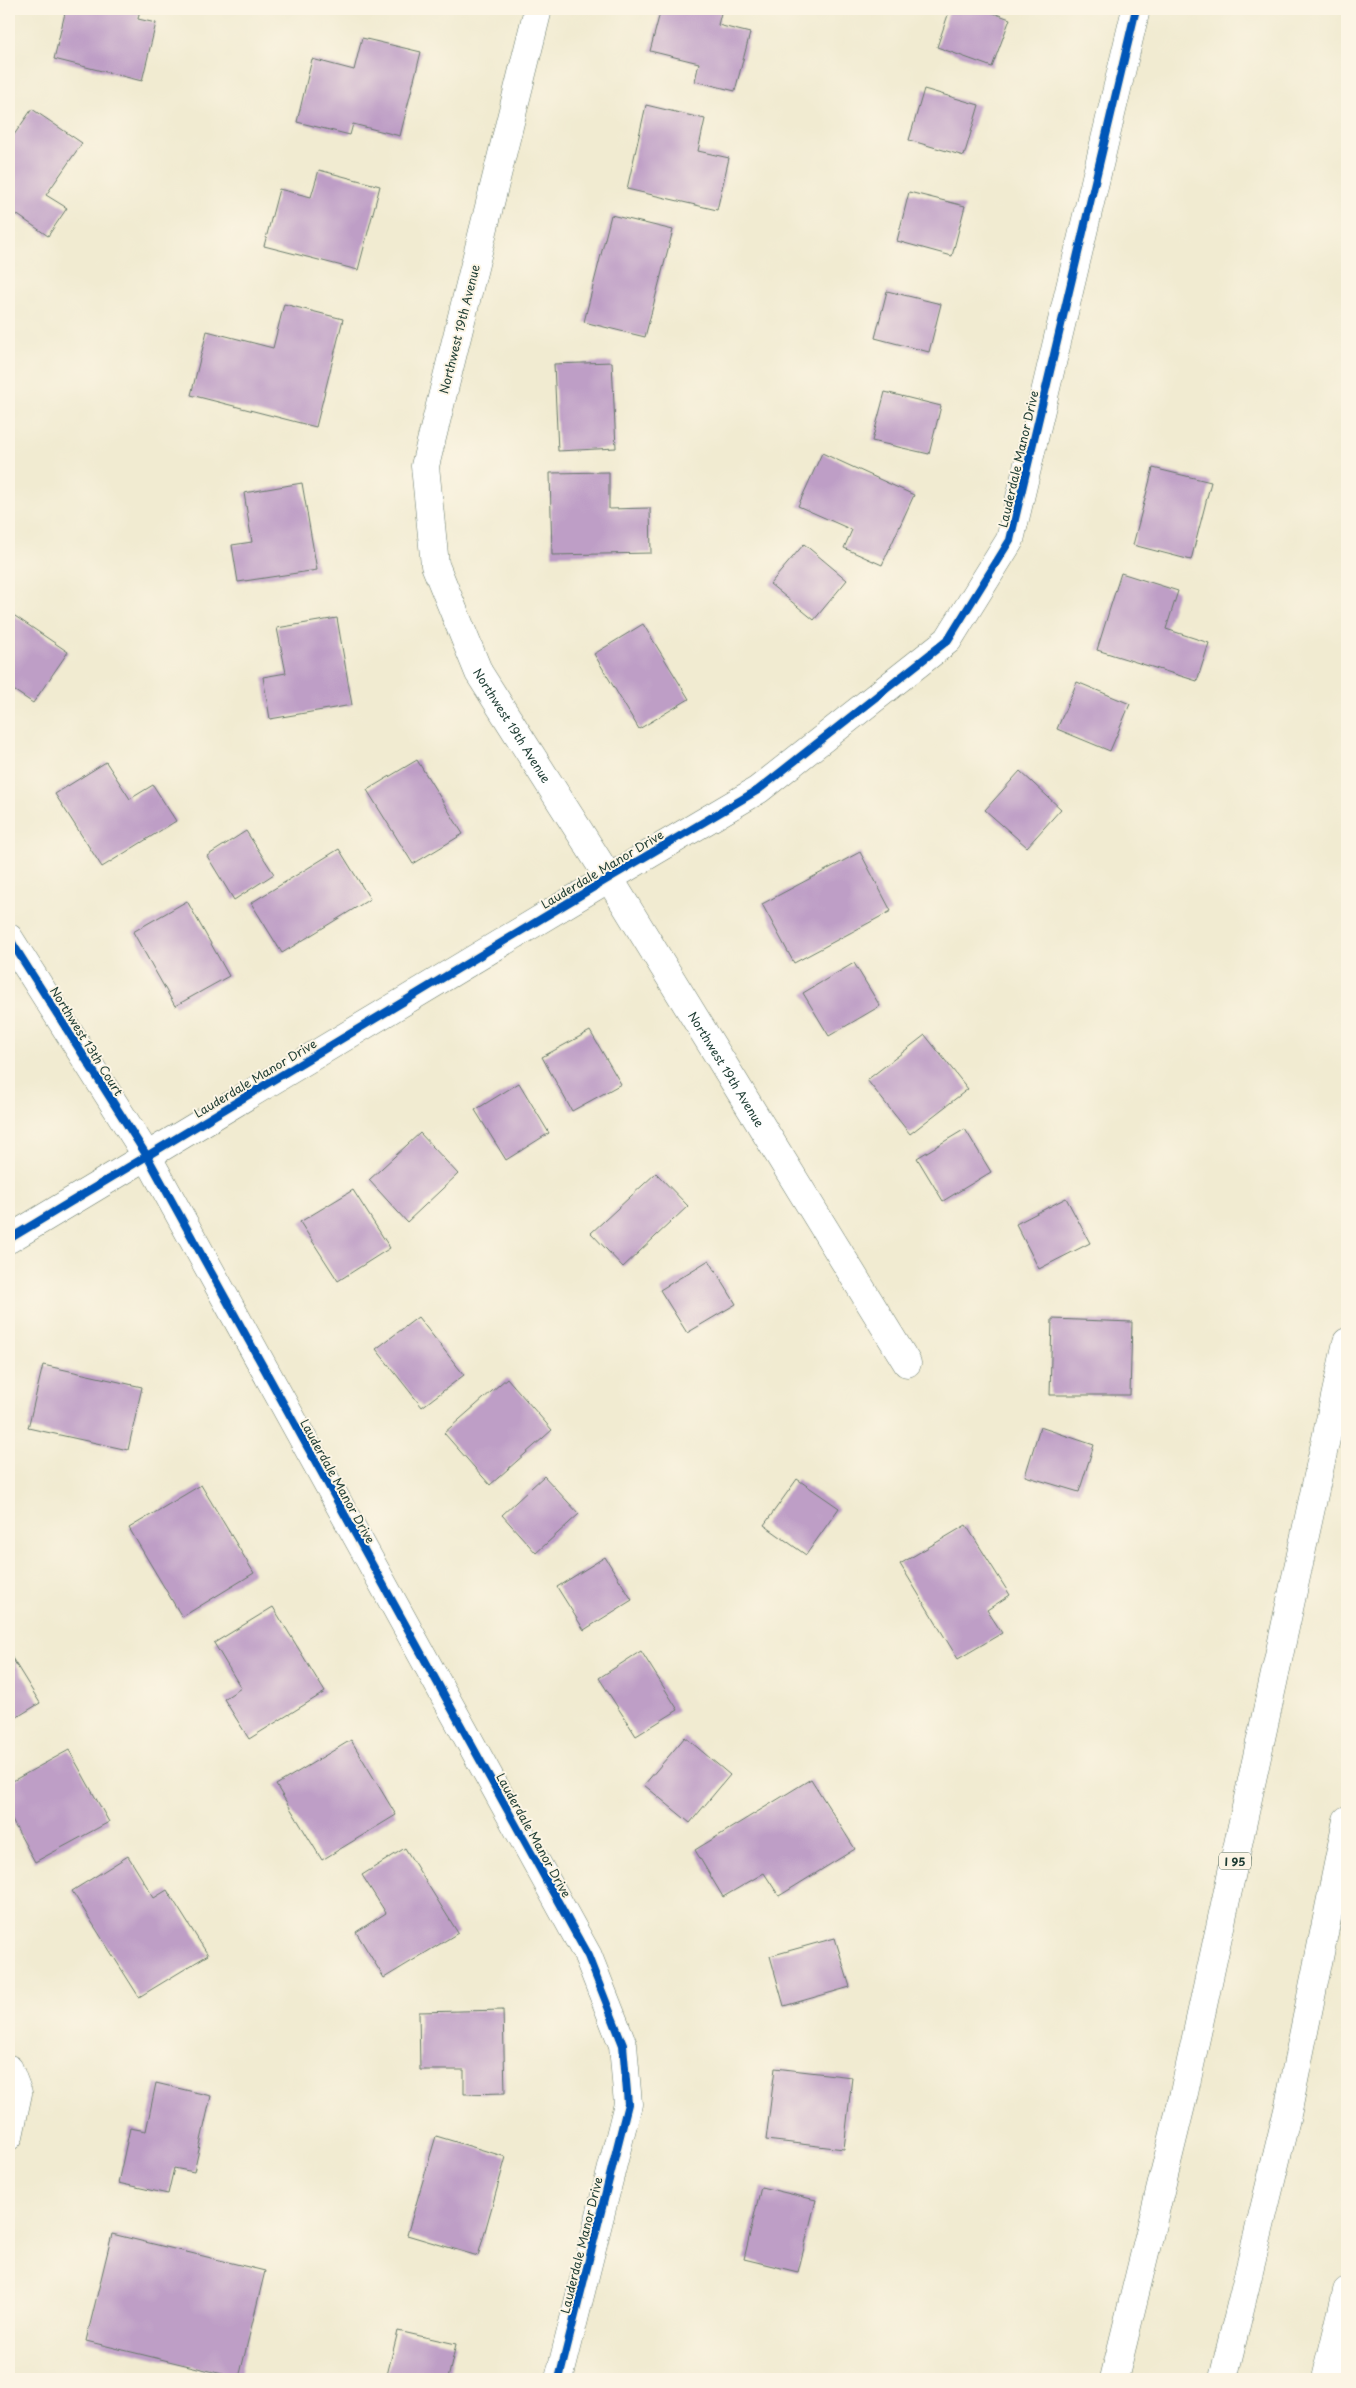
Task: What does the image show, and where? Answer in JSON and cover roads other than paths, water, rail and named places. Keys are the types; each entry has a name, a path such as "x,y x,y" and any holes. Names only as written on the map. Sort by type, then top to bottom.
{"main road":[{"name":"Northwest 19th Avenue","path":"538,9 425,466 435,565 479,673 609,878 906,1363"},
{"name":"Lauderdale Manor Drive","path":"559,2379 628,2104 623,2045 588,1956 147,1156 758,790 948,640 1010,540 1136,9"},
{"name":"Northwest 13th Court","path":"9,938 147,1156"},
{"path":"9,1239 147,1156"},
{"name":"I 95","path":"1114,2379 1186,2083 1347,1342"},
{"path":"1223,2379 1288,2110 1347,1820"},
{"path":"9,2069 18,2094 9,2136"},
{"path":"1326,2379 1347,2291"}]}
